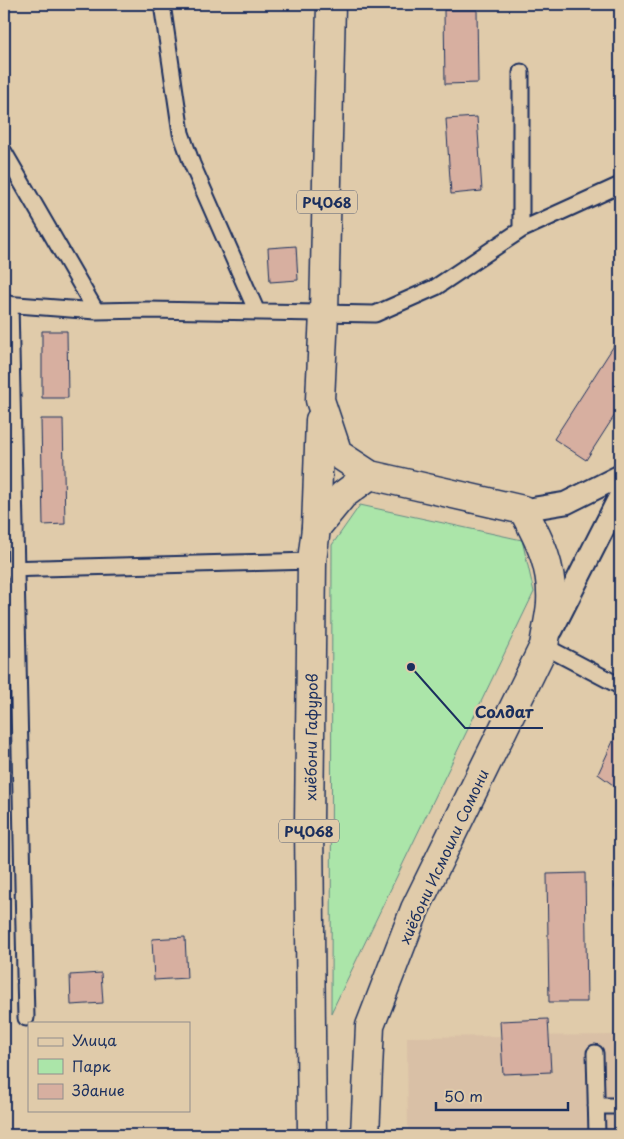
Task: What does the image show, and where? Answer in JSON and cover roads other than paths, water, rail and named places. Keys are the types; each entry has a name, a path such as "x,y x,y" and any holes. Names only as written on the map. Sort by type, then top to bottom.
{"highway":[{"name":"РҶ068","path":"330,4 324,313 320,400 338,454 370,475 523,510"},
{"name":"хиёбони Гафуров","path":"312,1135 309,824 312,561 316,528 320,400"},
{"path":"316,528 343,495 370,475"},
{"name":"хиёбони Исмоили Сомони","path":"364,1135 370,1026 415,909 544,646 551,604 548,564 542,546 523,510"}],"street":[{"path":"162,4 181,133 192,164 258,312"},
{"path":"521,72 521,230"},
{"path":"4,152 96,311"},
{"path":"26,1018 9,569 7,304 96,311 375,314 436,287 521,230 620,185"},
{"path":"523,510 566,503 620,476"},
{"path":"620,496 544,646 620,686"},
{"path":"9,569 312,561"},
{"path":"594,1053 597,1135"},
{"path":"596,1106 620,1106"}],"place":[{"name":"Солдат","path":"411,667"}]}
